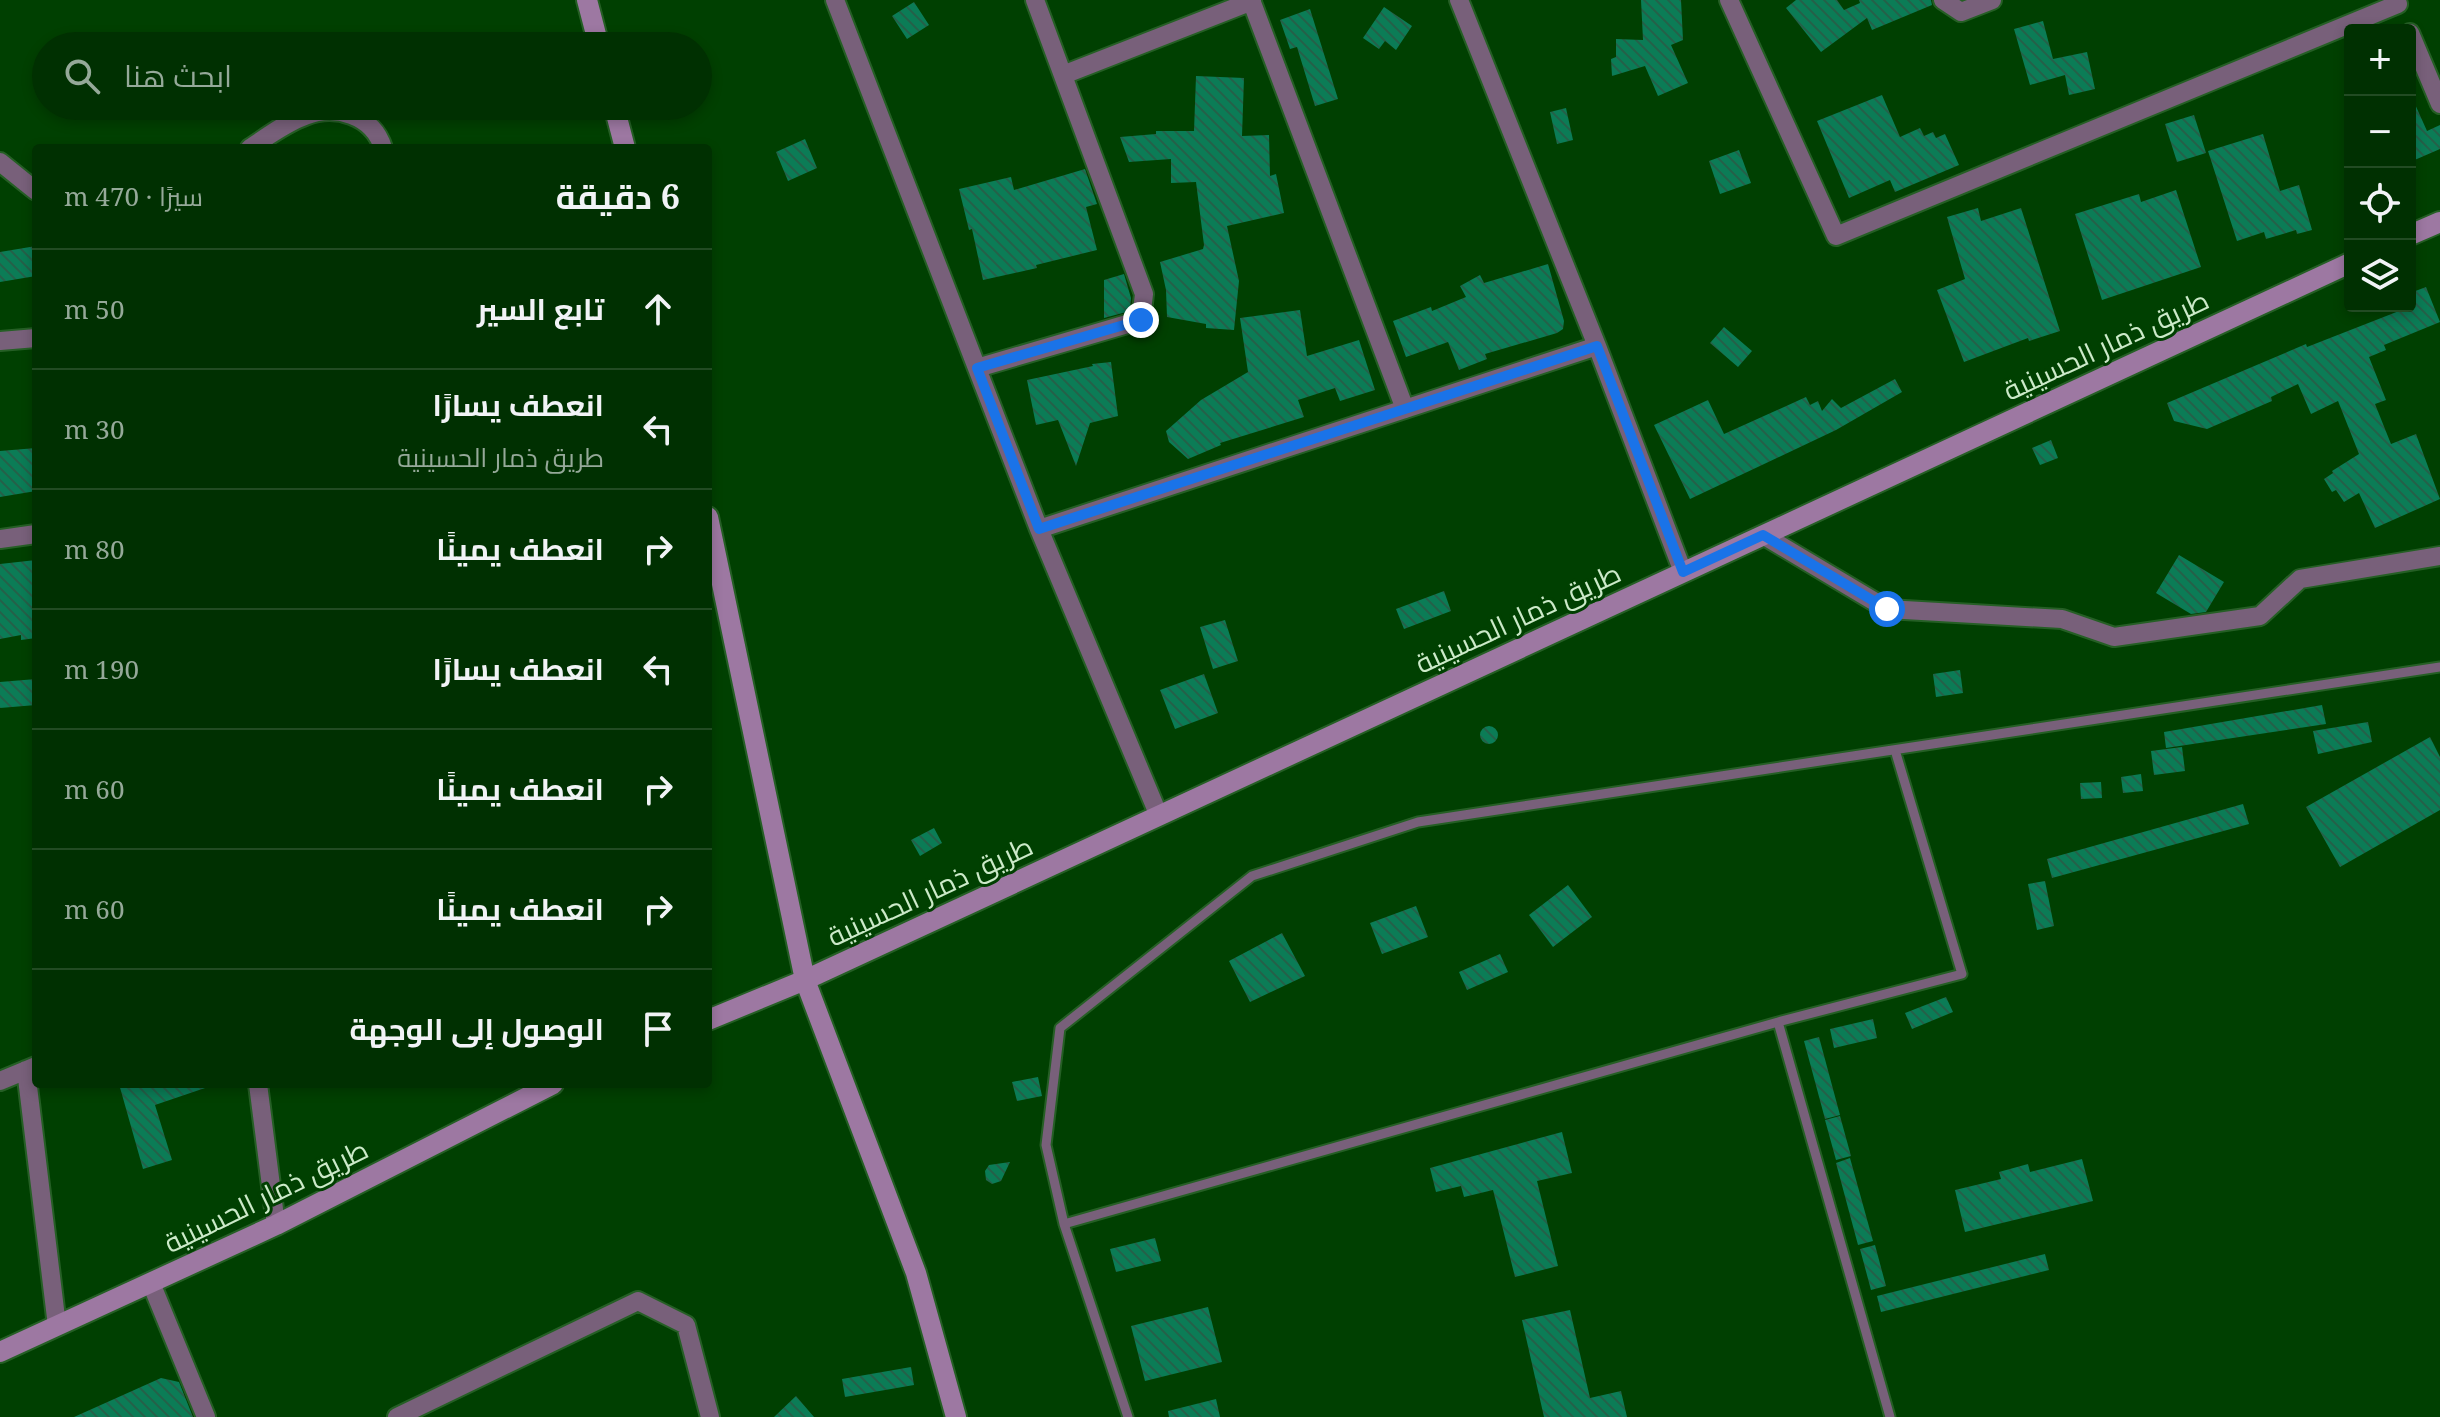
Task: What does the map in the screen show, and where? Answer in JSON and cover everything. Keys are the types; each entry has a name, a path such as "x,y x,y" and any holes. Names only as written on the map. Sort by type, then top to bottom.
{"main road":[{"path":"587,0 595,32"},
{"path":"618,120 624,144"},
{"path":"2416,232 2440,222"},
{"name":"طريق ذمار الحسينية","path":"712,1018 805,980 2344,266"},
{"path":"712,536 805,980 916,1273 956,1417"},
{"name":"طريق ذمار الحسينية","path":"0,1352 276,1225 544,1088"}],"street":[{"path":"835,0 1039,529 1159,816"},
{"path":"977,368 1141,320 1144,294 1035,0"},
{"path":"1729,0 1836,236 2397,2 2406,24"},
{"path":"1943,0 1961,12 1992,0"},
{"path":"1063,75 1251,1 1405,409"},
{"path":"1462,1 1683,572"},
{"path":"2416,48 2440,104"},
{"path":"257,144 296,120"},
{"path":"361,120 379,136 382,144"},
{"path":"0,162 32,188"},
{"path":"0,341 32,338"},
{"path":"1039,529 1597,346"},
{"path":"0,539 32,535"},
{"path":"1763,535 1887,609 2062,619 2114,637 2260,616 2300,579 2440,556"},
{"path":"0,1081 31,1068"},
{"path":"33,1088 57,1326"},
{"path":"259,1088 276,1225"},
{"path":"151,1283 206,1417"},
{"path":"397,1417 638,1301 686,1325 710,1417"}],"lane":[{"path":"1128,1417 1064,1224 1046,1145 1060,1028 1252,876 1418,822 2440,667"},
{"path":"1064,1224 1778,1022 1962,974 1895,750"},
{"path":"1778,1022 1890,1417"}],"building":[{"path":"1641,0 1681,0 1683,40 1671,45 1688,83 1658,96 1645,66 1612,76 1611,59 1616,57 1616,39 1643,40"},
{"path":"1796,0 1837,0 1844,10 1860,3 1859,0 1931,0 1932,5 1872,30 1867,18 1821,52 1786,8"},
{"path":"914,2 929,25 907,39 892,16"},
{"path":"1384,7 1412,26 1396,50 1385,41 1379,49 1363,38"},
{"path":"1310,9 1338,99 1315,106 1297,47 1290,49 1280,20"},
{"path":"2043,21 2053,59 2087,52 2095,89 2069,95 2065,75 2030,85 2014,29"},
{"path":"1196,76 1244,78 1242,136 1269,135 1270,176 1276,174 1284,213 1227,226 1239,281 1234,330 1206,328 1206,324 1167,317 1166,290 1160,262 1203,249 1204,245 1196,182 1171,183 1171,159 1129,162 1120,137 1156,134 1156,131 1194,131"},
{"path":"1882,95 1900,137 1920,128 1924,136 1933,132 1936,138 1945,134 1959,165 1895,192 1890,180 1849,198 1817,121"},
{"path":"2416,106 2427,131 2440,125 2440,149 2416,159"},
{"path":"1566,108 1573,140 1557,144 1550,112"},
{"path":"2194,115 2206,153 2177,162 2165,124"},
{"path":"2263,134 2280,191 2299,185 2312,230 2297,234 2296,230 2266,239 2264,232 2237,241 2208,151"},
{"path":"805,139 817,168 788,181 776,152"},
{"path":"1739,150 1751,183 1720,194 1709,161"},
{"path":"1085,169 1097,204 1086,207 1097,250 983,280 959,189 1011,177 1014,190"},
{"path":"2176,190 2201,267 2102,300 2075,214 2139,194 2141,202"},
{"path":"1978,208 1981,221 2021,208 2060,331 2029,341 2028,338 1964,362 1937,290 1965,279 1947,217"},
{"path":"32,247 32,277 0,282 0,252"},
{"path":"1548,264 1564,321 1563,329 1557,333 1485,354 1487,359 1459,370 1448,342 1406,357 1393,321 1431,307 1432,311 1466,297 1460,286 1480,275 1484,283"},
{"path":"1124,274 1131,298 1130,311 1104,318 1104,280"},
{"path":"2426,287 2440,322 2384,345 2386,350 2369,357 2386,400 2375,404 2391,444 2416,434 2440,499 2375,528 2359,493 2344,502 2336,490 2332,492 2324,479 2359,454 2338,401 2311,414 2298,384 2271,397 2272,401 2207,429 2174,421 2167,403 2306,344 2307,347 2396,312 2416,312 2416,291"},
{"path":"1300,310 1307,356 1359,340 1375,390 1340,401 1335,388 1298,400 1304,417 1220,443 1188,459 1169,442 1166,431 1201,400 1248,372 1240,318"},
{"path":"1724,327 1752,351 1738,367 1710,343"},
{"path":"1111,362 1118,416 1090,423 1076,466 1058,420 1036,425 1027,380"},
{"path":"1895,379 1902,392 1836,430 1690,499 1654,425 1708,400 1724,434 1806,397 1810,405 1818,401 1822,411 1832,399 1841,408"},
{"path":"2051,440 2058,458 2040,465 2032,448"},
{"path":"32,448 32,492 0,497 0,451"},
{"path":"2179,555 2224,582 2206,612 2191,614 2156,593"},
{"path":"32,560 32,639 21,640 21,635 0,639 0,564"},
{"path":"1444,591 1451,611 1404,629 1396,609"},
{"path":"1225,620 1238,661 1213,669 1200,627"},
{"path":"1960,670 1963,693 1936,697 1933,674"},
{"path":"1204,674 1218,713 1175,729 1160,690"},
{"path":"32,679 32,705 0,708 0,682"},
{"path":"2322,705 2326,724 2166,748 2164,732"},
{"path":"2368,722 2372,742 2318,754 2313,731"},
{"path":"1489,726 1498,735 1489,744 1480,735"},
{"path":"2430,737 2440,757 2440,810 2340,867 2306,807"},
{"path":"2182,747 2185,771 2154,775 2151,751"},
{"path":"2141,774 2143,791 2123,793 2121,777"},
{"path":"2101,782 2102,798 2081,799 2080,783"},
{"path":"2243,804 2249,824 2052,878 2047,859"},
{"path":"934,828 942,843 920,856 911,840"},
{"path":"2045,881 2054,926 2037,930 2028,884"},
{"path":"1568,885 1592,917 1553,947 1529,915"},
{"path":"1416,906 1428,937 1382,954 1370,923"},
{"path":"1282,933 1305,976 1250,1002 1229,961"},
{"path":"1500,954 1508,972 1467,990 1459,972"},
{"path":"1946,997 1953,1012 1912,1029 1905,1013"},
{"path":"1873,1019 1877,1038 1834,1048 1830,1029"},
{"path":"1819,1037 1840,1115 1825,1119 1804,1041"},
{"path":"1038,1077 1042,1096 1017,1101 1012,1082"},
{"path":"120,1088 205,1088 155,1105 172,1160 143,1169"},
{"path":"1840,1116 1851,1156 1836,1160 1825,1120"},
{"path":"1562,1132 1572,1173 1537,1181 1558,1266 1515,1277 1493,1190 1464,1197 1461,1186 1436,1192 1430,1168"},
{"path":"1850,1158 1873,1241 1858,1245 1836,1163"},
{"path":"2082,1159 2093,1201 1965,1232 1955,1190 2001,1179 1999,1172 2028,1164 2030,1172"},
{"path":"1010,1162 1001,1181 992,1184 986,1180 985,1171 989,1165"},
{"path":"1155,1238 1161,1261 1116,1272 1110,1249"},
{"path":"1875,1245 1886,1286 1871,1290 1860,1249"},
{"path":"2045,1254 2049,1270 1881,1312 1877,1296"},
{"path":"1208,1307 1222,1362 1145,1381 1131,1326"},
{"path":"1570,1310 1590,1398 1621,1391 1627,1417 1544,1417 1522,1320"},
{"path":"911,1367 914,1385 845,1397 842,1379"},
{"path":"161,1378 179,1382 193,1417 74,1417"},
{"path":"796,1396 814,1417 774,1417"},
{"path":"1216,1399 1220,1417 1169,1417 1168,1411"}],"route":[{"path":"1141,320 977,368 1039,529 1597,346 1683,572 1763,535 1887,609"}]}
